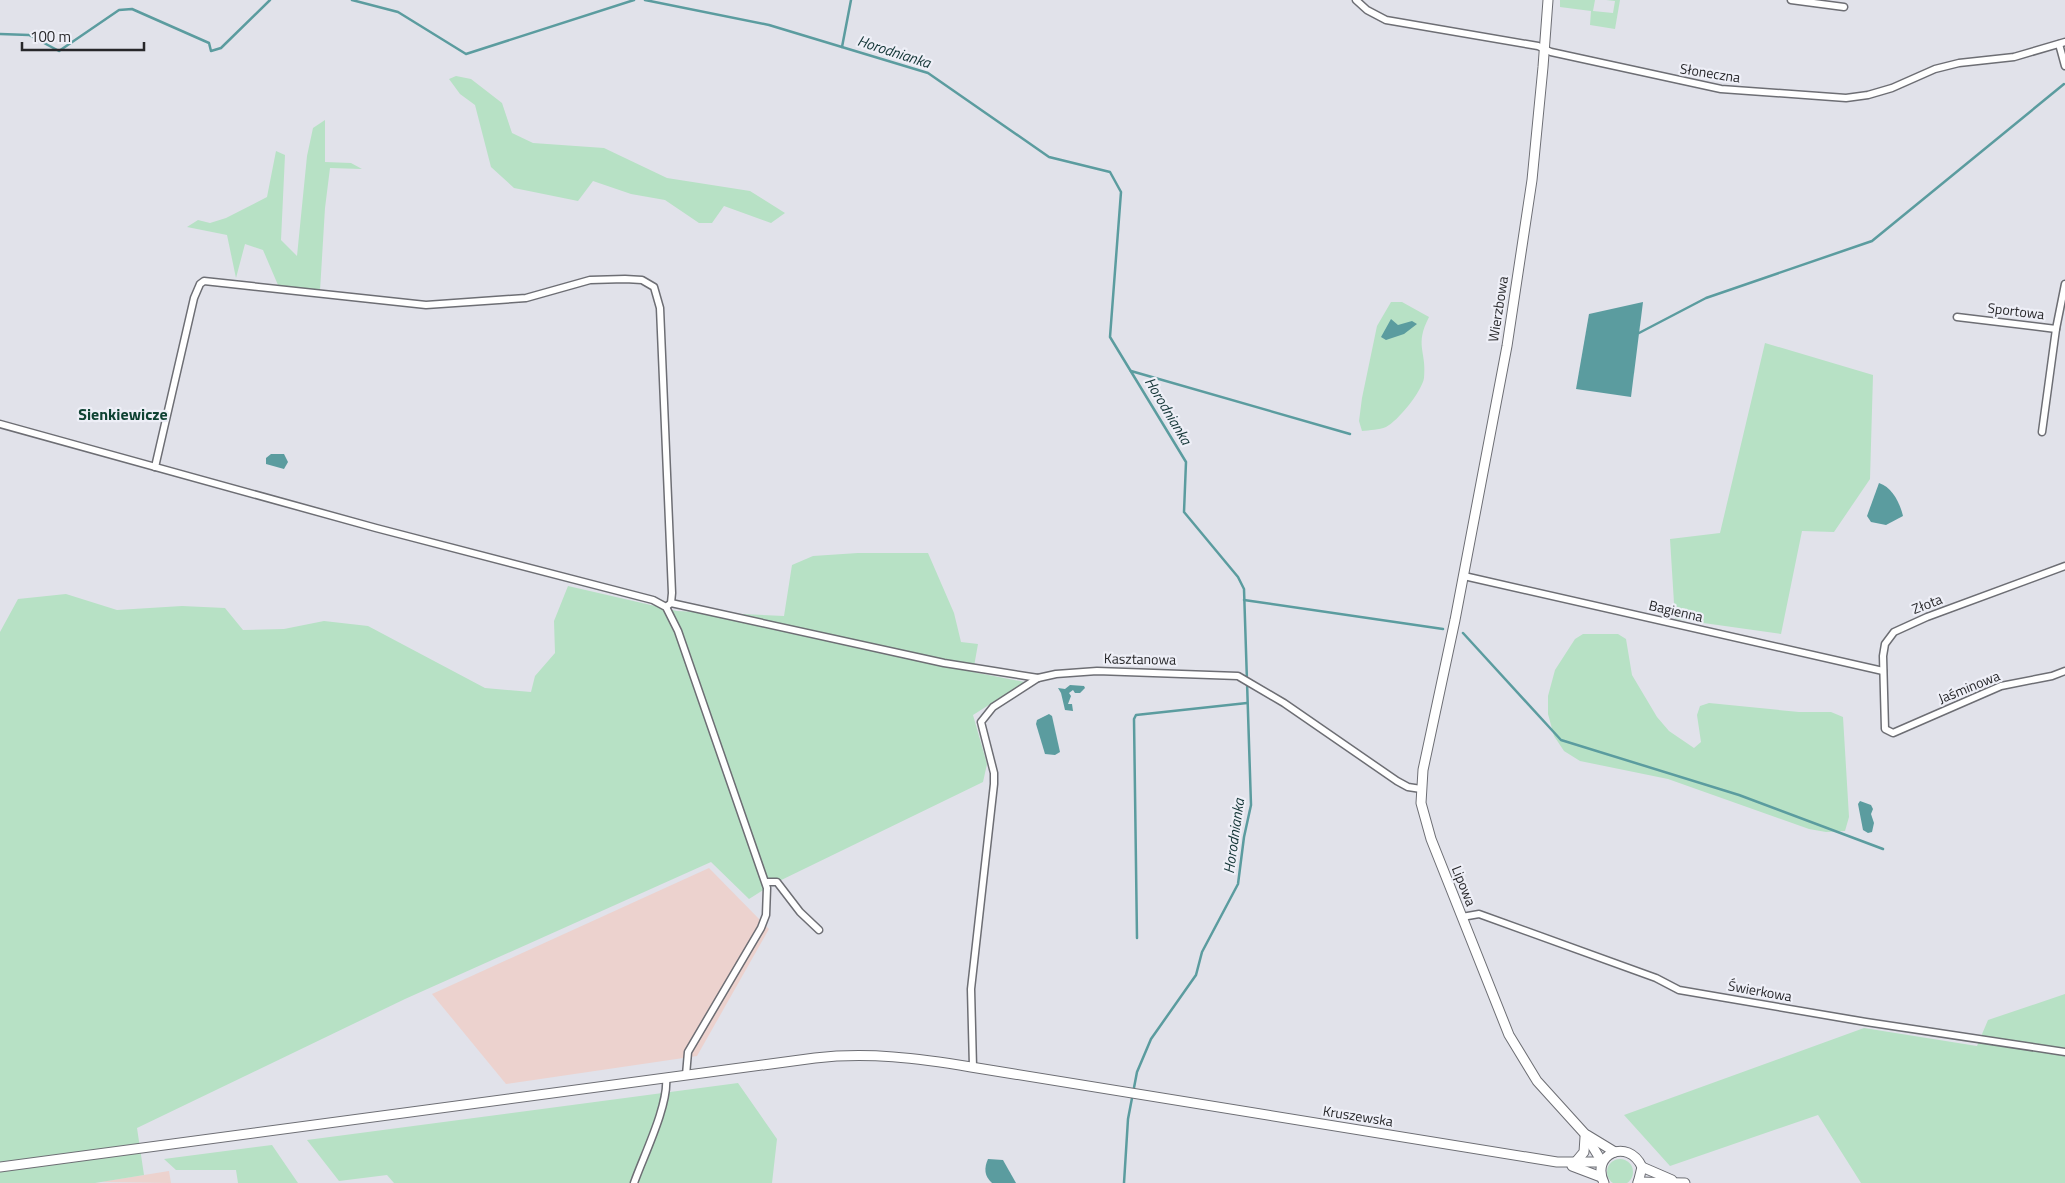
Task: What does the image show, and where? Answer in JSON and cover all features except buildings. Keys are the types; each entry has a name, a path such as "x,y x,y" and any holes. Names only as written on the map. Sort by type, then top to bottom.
{"street":[{"name":"Słoneczna","path":"1356,0 1367,10 1386,20 1538,46 1721,89 1846,98 1868,95 1892,88 1935,69 1959,63 2014,57 2062,43"},
{"name":"Wierzbowa","path":"1455,620 1507,346 1526,220 1545,49 1548,0"},
{"path":"1791,0 1844,7"},
{"path":"2062,43 2065,66"},
{"path":"155,467 194,298 200,284 204,281 210,280 350,299 441,305 526,298 580,282 625,279 642,280 654,287 660,308 671,549 669,605 766,882 767,903 761,928 688,1052 686,1076"},
{"name":"Sportowa","path":"1957,317 2056,329 2065,284"},
{"path":"2042,432 2056,329"},
{"path":"0,424 376,528 669,605 944,663 1038,678"},
{"name":"Złota","path":"1885,729 1883,671 1885,644 1894,632 2065,566"},
{"name":"Bagienna","path":"1464,576 1883,671"},
{"name":"Lipowa","path":"1455,620 1421,789 1421,803 1429,832 1500,1017 1520,1056 1537,1081 1585,1134 1602,1162"},
{"name":"Kasztanowa","path":"1038,678 1097,671 1242,677 1398,781 1408,787 1421,789"},
{"name":"Jaśminowa","path":"1885,729 1893,732 2001,686 2052,676 2065,671"},
{"path":"973,1067 971,990 994,784 994,772 981,722 993,707 1038,678"},
{"path":"766,882 777,882 800,912 819,930"},
{"name":"Świerkowa","path":"1462,917 1479,914 1641,973 1679,990 1866,1022 2065,1052"},
{"name":"Kruszewska","path":"0,1167 850,1055 886,1055 973,1067 1571,1164 1602,1162 1602,1180 1571,1164"},
{"path":"634,1183 662,1105 667,1088 666,1078"},
{"path":"1571,1164 1584,1152 1585,1134"},
{"name":"Lipowa","path":"1585,1134 1615,1152"},
{"path":"1602,1162 1615,1152 1629,1152 1638,1159 1642,1167 1675,1181 1685,1183"},
{"path":"1642,1167 1638,1183 1675,1181"}],"shaded area":[{"path":"709,868 769,929 697,1056 506,1084 432,994"},
{"path":"169,1171 171,1183 100,1182"}],"green space":[{"path":"1560,0 1595,0 1593,11 1613,13 1615,1 1606,0 1620,0 1615,29 1590,25 1591,11 1560,7"},
{"path":"456,76 471,79 502,103 512,133 533,143 604,148 667,178 750,191 785,213 771,223 724,206 712,223 699,223 665,200 631,194 593,181 578,201 514,188 491,167 475,105 460,94 449,79"},
{"path":"325,120 325,162 351,163 362,169 330,168 325,208 320,291 278,285 263,250 245,244 236,278 227,235 187,227 198,220 210,223 226,218 267,197 276,151 285,155 281,240 297,256 307,156 313,128"},
{"path":"1391,302 1402,302 1429,317 1422,335 1424,378 1414,398 1391,424 1380,429 1362,431 1359,421 1362,398 1377,326"},
{"path":"1765,343 1873,375 1870,479 1834,532 1802,531 1781,634 1675,619 1670,539 1720,533"},
{"path":"858,553 928,553 954,613 961,642 978,644 973,672 1025,682 973,715 987,764 983,782 771,885 749,899 711,862 405,999 137,1128 144,1175 95,1183 0,1183 0,632 18,599 66,594 117,610 182,606 225,608 243,630 284,629 324,621 368,626 485,688 531,692 535,676 555,653 554,621 568,586 677,611 784,616 792,565 813,556"},
{"path":"1583,634 1618,634 1626,639 1632,675 1657,717 1669,731 1694,748 1701,742 1697,715 1700,706 1709,703 1799,712 1831,712 1843,717 1849,817 1845,831 1826,832 1809,829 1668,779 1580,761 1564,751 1554,736 1548,714 1548,696 1555,670 1575,639"},
{"path":"2065,994 2065,1183 1861,1183 1818,1115 1670,1166 1624,1115 1864,1028 1977,1046 1988,1020"},
{"path":"738,1083 777,1139 772,1183 394,1183 387,1175 339,1181 307,1140"},
{"path":"272,1145 298,1183 238,1183 236,1170 176,1170 164,1159"},
{"path":"1620,1159 1629,1163 1633,1172 1629,1181 1620,1185 1611,1181 1607,1172 1611,1163"}],"water":[{"path":"1643,302 1631,397 1576,389 1589,314"},
{"path":"1391,319 1398,325 1412,321 1417,324 1404,334 1386,340 1381,337"},
{"path":"271,454 284,454 288,462 284,469 266,464 266,458"},
{"path":"1879,483 1888,488 1895,496 1903,516 1886,525 1871,522 1867,516"},
{"path":"1070,685 1084,686 1085,688 1080,693 1075,693 1073,690 1069,693 1071,696 1068,704 1072,704 1073,711 1065,710 1058,688 1065,689"},
{"path":"1049,714 1052,716 1060,752 1055,755 1045,754 1036,724 1037,720"},
{"path":"1860,801 1871,805 1873,809 1871,814 1874,823 1872,832 1868,833 1863,830 1858,804"},
{"path":"988,1159 1003,1160 1016,1183 992,1183 987,1178 986,1172"}],"waterway":[{"name":"Horodnianka","path":"0,34 29,35 59,51 119,10 132,9 209,43 211,51 221,48 270,0"},
{"name":"Horodnianka","path":"352,0 398,12 466,54 634,0"},
{"name":"Horodnianka","path":"645,0 769,25 928,73 1049,157 1110,172 1121,192 1110,337 1186,462 1184,512 1238,577 1244,589 1251,805 1244,837 1238,884 1202,952 1196,975 1151,1039 1137,1072 1128,1119 1124,1183"},
{"path":"842,47 851,0"},
{"path":"1639,333 1706,298 1872,241 2064,84"},
{"path":"1131,371 1350,434"},
{"path":"1244,600 1443,629"},
{"path":"1463,633 1561,740 1739,795 1883,849"},
{"path":"1137,938 1134,719 1136,715 1247,703"}],"district":[{"name":"Sienkiewicze","path":"123,414"}]}
